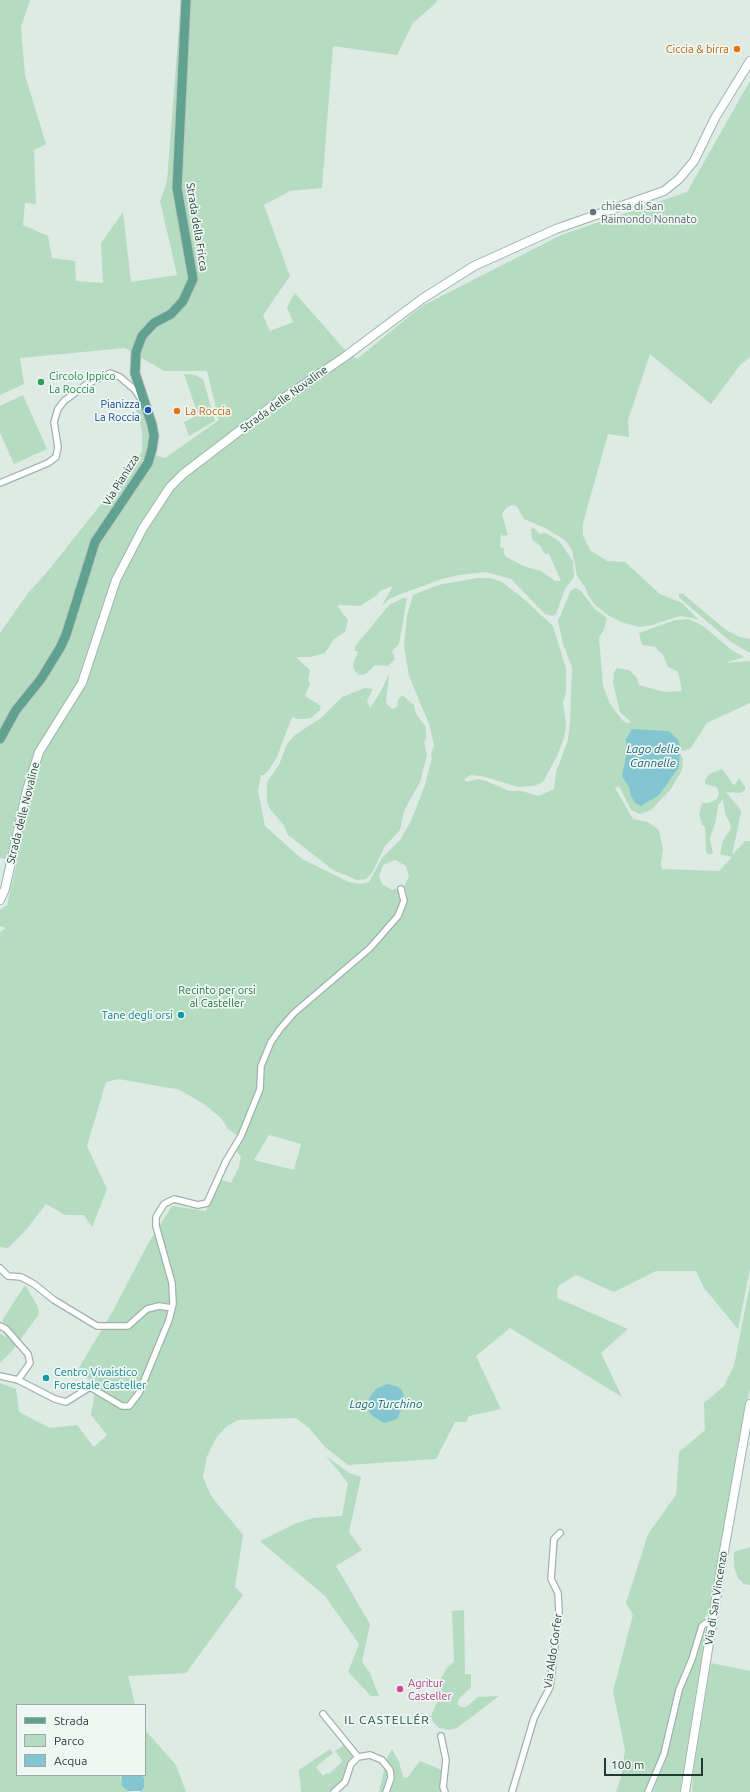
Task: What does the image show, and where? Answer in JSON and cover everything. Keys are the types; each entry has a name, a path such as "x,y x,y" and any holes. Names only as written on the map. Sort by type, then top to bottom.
{"main road":[{"name":"Strada della Fricca","path":"147,408 135,373 136,352 142,336 154,323 171,314 183,301 193,279 177,188 186,0"},
{"name":"Via Pianizza","path":"0,739 16,710 41,679 60,648 66,635 95,542 148,462 154,436 147,408"}],"street":[{"name":"Strada delle Novaline","path":"0,900 5,889 26,790 39,752 82,683 116,580 143,528 170,487 183,474 272,406 343,358 422,299 474,266 556,229 664,191 679,178 694,161 715,118 750,61"},
{"name":"Via Pianizza","path":"0,483 48,464 56,456 58,447 54,422 58,409 64,401 97,379 110,374 120,377 135,390 147,408"},
{"path":"0,1376 18,1380 55,1399 66,1402 90,1387 122,1406 130,1406 139,1393 169,1320 172,1308 172,1283 157,1231 156,1217 164,1204 174,1199 198,1206 206,1203 226,1161 241,1136 260,1088 261,1066 277,1033 294,1013 325,985 342,974 370,948 398,916 404,900 401,888"},
{"path":"0,1268 8,1276 21,1277 34,1284 54,1300 97,1326 128,1326 146,1309 159,1306 172,1308"},
{"path":"0,1326 6,1329 28,1354 30,1363 18,1380"},
{"name":"Via di San Vincenzo","path":"685,1792 712,1623 750,1404"},
{"name":"Via Aldo Gorfer","path":"512,1792 534,1718 550,1687 559,1612 558,1593 552,1579 554,1539 560,1533"},
{"path":"648,1792 664,1754 679,1690 692,1659 702,1626 706,1623 712,1623"},
{"path":"322,1714 358,1757"},
{"path":"441,1736 446,1760 443,1787 445,1792"},
{"path":"334,1792 345,1782 351,1764 358,1757 370,1755 382,1760 390,1770 391,1778 386,1792"}],"green space":[{"name":"Recinto per orsi al Casteller","path":"0,0 30,0 21,27 25,75 46,144 34,150 36,204 25,203 23,225 48,236 52,258 75,261 76,281 103,283 101,243 123,212 131,282 177,275 160,201 167,181 181,0 436,0 437,2 413,23 397,55 333,46 322,188 290,191 264,205 290,276 263,315 270,331 293,322 287,307 295,293 345,350 357,359 422,306 561,235 687,192 750,81 750,357 741,364 711,404 650,354 628,420 629,437 608,434 583,523 583,536 590,550 607,561 625,562 660,594 682,603 698,619 680,616 652,625 640,627 624,623 609,616 594,604 577,576 572,550 565,540 545,528 524,519 517,507 513,505 507,507 502,514 508,535 503,536 501,534 500,547 504,548 504,554 506,557 526,567 541,571 555,581 561,581 549,554 545,554 541,547 532,539 531,529 534,528 539,534 546,533 559,541 573,561 574,577 565,589 556,614 552,616 545,614 511,579 486,572 459,575 442,579 389,599 381,607 393,586 381,590 376,596 360,606 339,605 338,607 348,620 345,632 334,639 325,653 310,657 296,657 310,670 308,680 310,684 305,696 321,706 320,710 311,718 298,719 292,717 277,757 268,771 264,775 261,775 258,790 265,826 302,859 349,882 361,884 369,882 382,858 400,840 411,821 425,785 432,758 431,754 434,745 429,724 409,676 404,646 407,616 413,595 438,585 477,578 491,578 502,582 524,599 553,626 566,668 566,693 563,702 566,726 564,738 557,756 543,782 534,786 518,787 482,776 471,775 464,779 467,782 478,779 510,791 522,791 538,796 554,789 556,772 568,740 572,667 563,644 558,621 571,590 576,588 580,590 595,609 607,618 604,630 599,637 603,686 610,704 622,720 627,723 631,722 620,712 613,683 614,672 617,668 629,670 637,678 639,685 664,692 682,691 677,671 668,667 663,655 655,647 642,645 639,633 675,620 689,619 703,626 733,651 744,657 725,663 750,661 750,703 707,723 690,749 681,751 673,738 683,759 682,770 671,789 651,810 640,814 631,810 619,786 615,788 633,819 648,822 659,830 663,849 661,864 662,869 719,871 732,857 720,854 723,840 731,829 730,823 725,814 723,799 718,805 716,820 710,838 713,854 708,854 706,852 705,827 702,825 699,814 702,803 709,803 717,799 719,794 717,787 705,784 705,780 709,774 722,769 733,784 735,785 739,778 745,787 745,790 740,793 726,792 740,809 741,813 732,855 745,841 750,841 750,1269 738,1329 704,1288 696,1271 656,1271 614,1292 576,1275 558,1286 557,1298 628,1329 601,1353 622,1397 510,1328 476,1356 501,1409 469,1416 466,1422 455,1422 436,1459 348,1465 325,1447 309,1428 296,1418 238,1420 227,1426 216,1438 207,1456 203,1477 211,1496 243,1535 235,1587 243,1595 186,1673 128,1676 135,1704 16,1704 16,1776 121,1776 120,1778 128,1791 131,1792 0,1792 0,1383 16,1389 19,1412 50,1428 77,1425 94,1447 107,1435 91,1415 96,1384 77,1371 114,1309 149,1242 172,1206 206,1211 220,1179 231,1183 239,1167 241,1156 236,1151 241,1138 228,1129 221,1118 204,1104 178,1089 119,1079 106,1082 87,1146 107,1189 92,1227 84,1215 65,1215 46,1204 26,1230 8,1248 0,1247 0,932 6,928 0,926 0,910 7,905 17,861 0,858 0,633 28,593 47,572 106,498 129,474 142,451 142,431 136,409 144,410 149,426 149,453 165,458 219,420 207,371 164,371 125,348 20,358 24,384 0,395","holes":["395,860 406,866 409,876 404,887 392,890 382,884 379,876 383,865","269,1135 301,1144 294,1170 254,1160"]},
{"path":"184,374 195,375 203,379 215,421 189,436 184,422 198,415"},
{"path":"23,395 47,449 14,464 0,433 0,406"},
{"path":"682,593 726,630 740,637 750,639 750,653 731,642 682,600 679,597 679,594"},
{"path":"403,598 407,598 399,644 392,651 395,659 388,666 375,665 366,674 359,675 354,670 353,664 358,652 354,650 356,645 389,605"},
{"path":"389,674 386,703 392,709 397,707 398,700 402,695 414,705 416,714 426,727 426,738 424,742 427,755 420,782 404,811 400,830 385,846 372,873 366,879 357,880 333,870 288,835 283,824 270,809 267,801 267,782 279,765 287,744 295,735 321,718 342,697 365,688 373,689 367,701 370,708 380,693"},
{"path":"750,1284 750,1389 737,1449 710,1611 699,1625 692,1653 676,1691 662,1755 646,1792 616,1792 621,1777 625,1750 613,1691 633,1615 626,1603 648,1534 676,1495 679,1452 705,1430 704,1403 724,1386 734,1366"},
{"path":"25,1285 38,1307 39,1314 12,1351 0,1363 0,1333 7,1338 2,1330 3,1319"},
{"path":"326,1456 349,1473 361,1477 349,1532 362,1550 336,1566 370,1624 362,1662 370,1673 379,1696 371,1696 348,1672 359,1644 325,1596 260,1541 294,1524 313,1518 342,1516 348,1483"},
{"path":"750,1547 750,1585 744,1584 738,1578 734,1567 734,1552"},
{"path":"464,1610 465,1674 471,1674 471,1687 459,1699 457,1704 461,1707 466,1707 478,1697 499,1696 457,1728 448,1730 439,1728 433,1722 431,1716 437,1702 437,1685 447,1668 454,1662 452,1611"},
{"path":"706,1630 680,1792 653,1792 667,1757 682,1690 698,1655 700,1643"},
{"path":"711,1663 750,1671 750,1792 692,1792 693,1774"},
{"path":"146,1731 176,1765 186,1792 139,1792 142,1791 144,1778 143,1776 146,1776"},
{"path":"344,1745 352,1753 353,1757 343,1781 329,1792 301,1792 299,1770 330,1749 333,1753 316,1767 323,1776 327,1773 329,1774 341,1763 342,1760 335,1751"},
{"path":"392,1749 399,1762 403,1777 407,1778 420,1761 442,1770 442,1792 379,1792 387,1758"}],"water":[{"name":"Lago delle Cannelle","path":"632,729 669,731 678,740 680,745 679,767 659,795 641,806 635,803 631,796 629,787 622,776 626,756 626,739"},
{"name":"Lago Turchino","path":"387,1384 396,1386 402,1390 405,1402 397,1419 384,1423 375,1418 369,1412 368,1408 369,1398 376,1389"},
{"path":"121,1776 143,1776 144,1778 144,1786 142,1791 128,1791 122,1786"}],"place":[{"name":"Ciccia & birra","path":"737,49"},
{"name":"chiesa di San Raimondo Nonnato","path":"593,212"},
{"name":"Circolo Ippico La Roccia","path":"41,382"},
{"name":"Pianizza La Roccia","path":"148,410"},
{"name":"La Roccia","path":"177,411"},
{"name":"Tane degli orsi","path":"181,1015"},
{"name":"Centro Vivaistico Forestale Casteller","path":"46,1378"},
{"name":"Agritur Casteller","path":"400,1689"}],"district":[{"name":"IL CASTELLÉR","path":"387,1720"}]}
